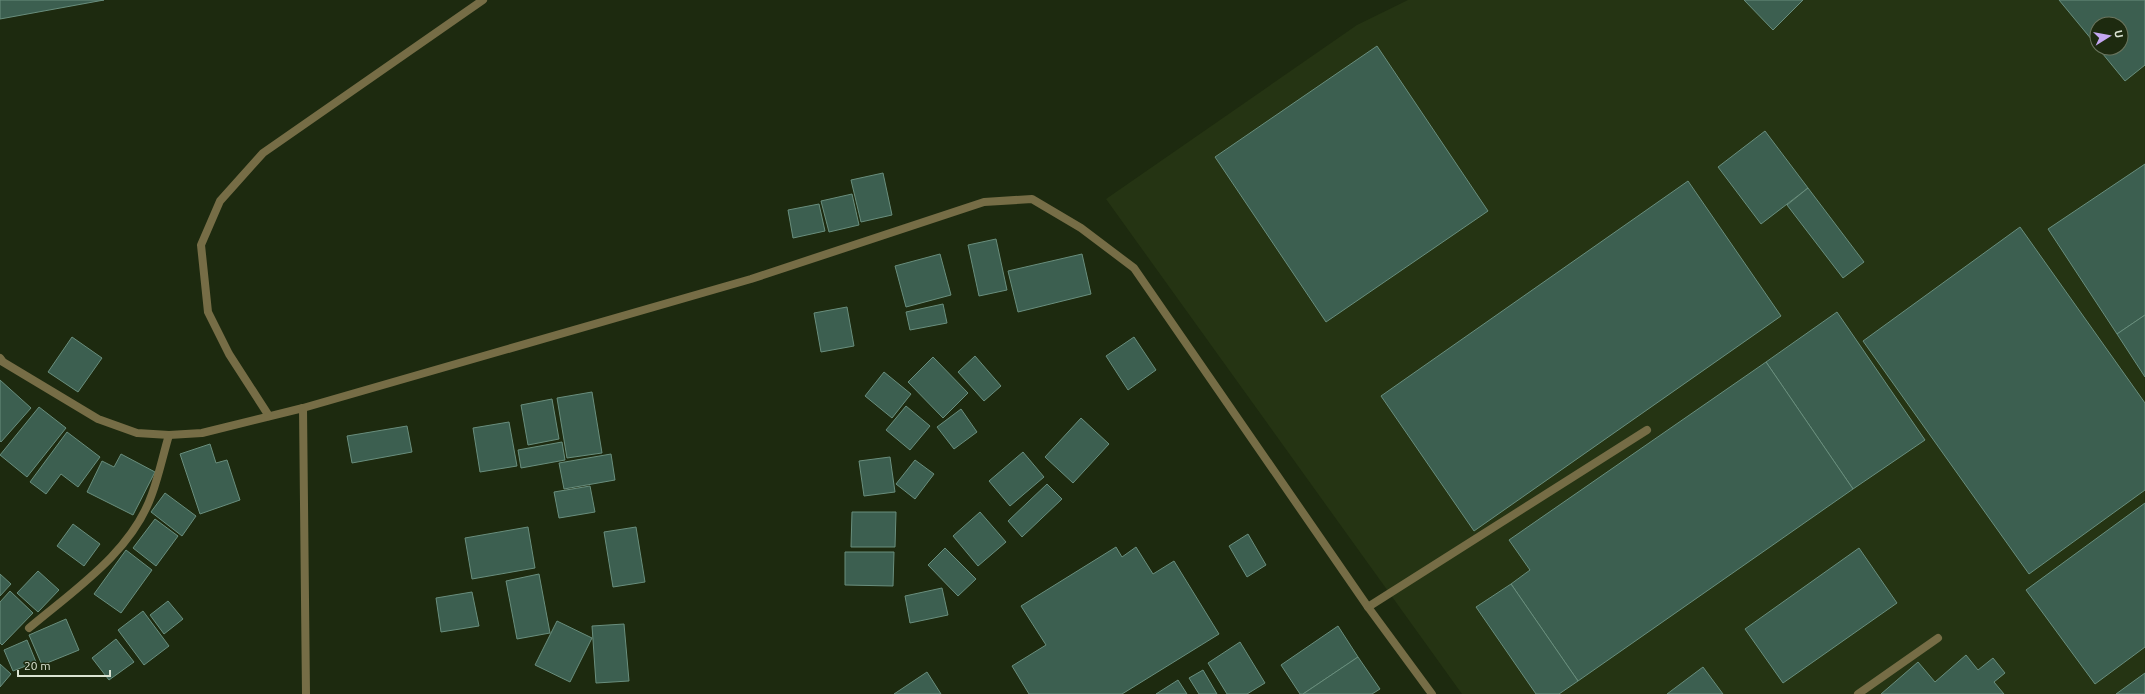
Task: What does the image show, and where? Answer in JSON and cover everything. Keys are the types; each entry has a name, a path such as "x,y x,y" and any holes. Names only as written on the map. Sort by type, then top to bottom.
{"street":[{"path":"269,416 229,354 208,312 201,245 220,201 263,153 483,0"},
{"path":"0,358 3,362 98,419 137,434 169,435 202,433 302,408 751,279 984,202 1032,200 1081,228 1134,268 1368,607 1432,694"},
{"path":"302,408 306,692"},
{"path":"1368,607 1647,430"},
{"path":"29,628 102,566 121,547 138,523 152,495 169,435"},
{"path":"1858,694 1938,638"}],"shaded area":[{"path":"1408,0 2145,0 2145,694 1462,694 1106,199 1357,25"}],"building":[{"path":"0,0 104,0 0,19"},
{"path":"1744,0 1803,0 1773,30"},
{"path":"2059,0 2145,0 2145,65 2125,81 2105,56 2129,56 2129,16 2089,16 2089,36"},
{"path":"1377,46 1488,211 1326,322 1215,157"},
{"path":"1765,131 1808,188 1761,224 1718,167"},
{"path":"2145,164 2145,315 2117,334 2048,229"},
{"path":"883,173 892,215 861,222 851,180"},
{"path":"1688,181 1781,316 1474,531 1381,396"},
{"path":"1808,188 1864,262 1843,278 1787,205"},
{"path":"852,194 859,225 829,232 821,201"},
{"path":"819,204 825,231 793,238 788,210"},
{"path":"2020,227 2145,403 2145,490 2029,574 1863,341"},
{"path":"996,239 1007,290 979,296 968,245"},
{"path":"940,254 951,295 906,307 895,266"},
{"path":"1082,254 1091,294 1018,312 1008,271"},
{"path":"943,304 947,323 910,330 906,312"},
{"path":"847,307 854,346 821,352 814,313"},
{"path":"1837,312 1925,440 1853,489 1766,362"},
{"path":"2145,315 2145,377 2117,334"},
{"path":"72,337 102,358 78,392 48,372"},
{"path":"1134,337 1156,370 1128,390 1106,356"},
{"path":"975,356 1001,386 984,401 958,372"},
{"path":"933,357 968,393 943,418 908,382"},
{"path":"1766,362 1853,489 1578,681 1511,584 1530,570 1509,540"},
{"path":"884,372 911,394 892,418 865,396"},
{"path":"0,380 31,408 1,442 0,441"},
{"path":"592,392 602,453 567,458 557,398"},
{"path":"552,399 559,439 528,445 521,405"},
{"path":"906,406 930,426 910,450 886,430"},
{"path":"39,407 66,428 27,477 0,455"},
{"path":"961,409 977,432 954,449 937,427"},
{"path":"1081,418 1109,444 1073,483 1045,457"},
{"path":"509,422 517,466 480,472 473,428"},
{"path":"407,426 412,452 352,463 347,436"},
{"path":"67,432 100,457 78,487 61,474 46,494 30,482"},
{"path":"562,442 565,460 521,468 518,450"},
{"path":"210,444 216,463 227,460 240,500 200,514 180,454"},
{"path":"1023,452 1044,477 1010,506 989,481"},
{"path":"121,454 155,472 133,515 87,492 102,461 114,467"},
{"path":"611,454 615,480 564,489 559,463"},
{"path":"890,457 895,492 864,496 859,461"},
{"path":"915,460 934,474 915,499 896,484"},
{"path":"1047,484 1062,499 1022,537 1008,521"},
{"path":"590,486 595,512 559,518 554,492"},
{"path":"165,493 196,516 182,536 151,512"},
{"path":"2145,503 2145,647 2095,684 2026,590"},
{"path":"852,512 896,512 895,547 851,547"},
{"path":"980,512 1006,542 978,566 953,536"},
{"path":"155,519 178,536 156,566 133,548"},
{"path":"73,524 100,544 84,566 57,546"},
{"path":"528,527 535,568 472,579 465,538"},
{"path":"636,527 645,582 613,587 604,532"},
{"path":"1248,534 1266,565 1247,577 1229,546"},
{"path":"1116,547 1122,557 1136,547 1153,574 1174,561 1219,634 1122,694 1029,694 1012,666 1046,645 1021,606"},
{"path":"945,548 976,579 958,596 928,565"},
{"path":"1859,548 1897,603 1783,683 1745,629"},
{"path":"126,550 152,570 121,613 94,594"},
{"path":"845,552 894,552 893,586 845,585"},
{"path":"38,571 59,590 38,612 17,593"},
{"path":"0,574 11,584 0,596"},
{"path":"539,574 550,633 517,639 506,581"},
{"path":"1511,584 1578,681 1559,694 1536,694 1476,607"},
{"path":"942,588 948,615 910,623 905,596"},
{"path":"10,591 33,613 2,645 0,643 0,602"},
{"path":"472,592 479,626 441,632 436,598"},
{"path":"168,601 183,619 164,634 150,615"},
{"path":"143,611 169,646 144,665 118,630"},
{"path":"66,619 79,650 42,665 29,635"},
{"path":"557,621 592,638 570,682 535,665"},
{"path":"624,624 629,681 596,683 592,626"},
{"path":"1338,626 1358,657 1303,694 1300,694 1281,665"},
{"path":"116,639 134,662 109,680 92,658"},
{"path":"27,640 36,662 13,671 4,650"},
{"path":"1240,642 1265,683 1247,694 1227,694 1208,663"},
{"path":"1966,655 1978,670 1993,658 2005,673 1994,682 2004,694 1881,694 1918,662 1935,682"},
{"path":"1358,657 1380,689 1372,694 1303,694"},
{"path":"0,664 11,674 0,687"},
{"path":"1703,667 1723,694 1667,694"},
{"path":"1203,670 1217,694 1199,694 1189,678"},
{"path":"927,672 941,694 894,694"},
{"path":"2145,673 2145,694 2116,694"},
{"path":"1178,680 1187,694 1156,694"}]}
